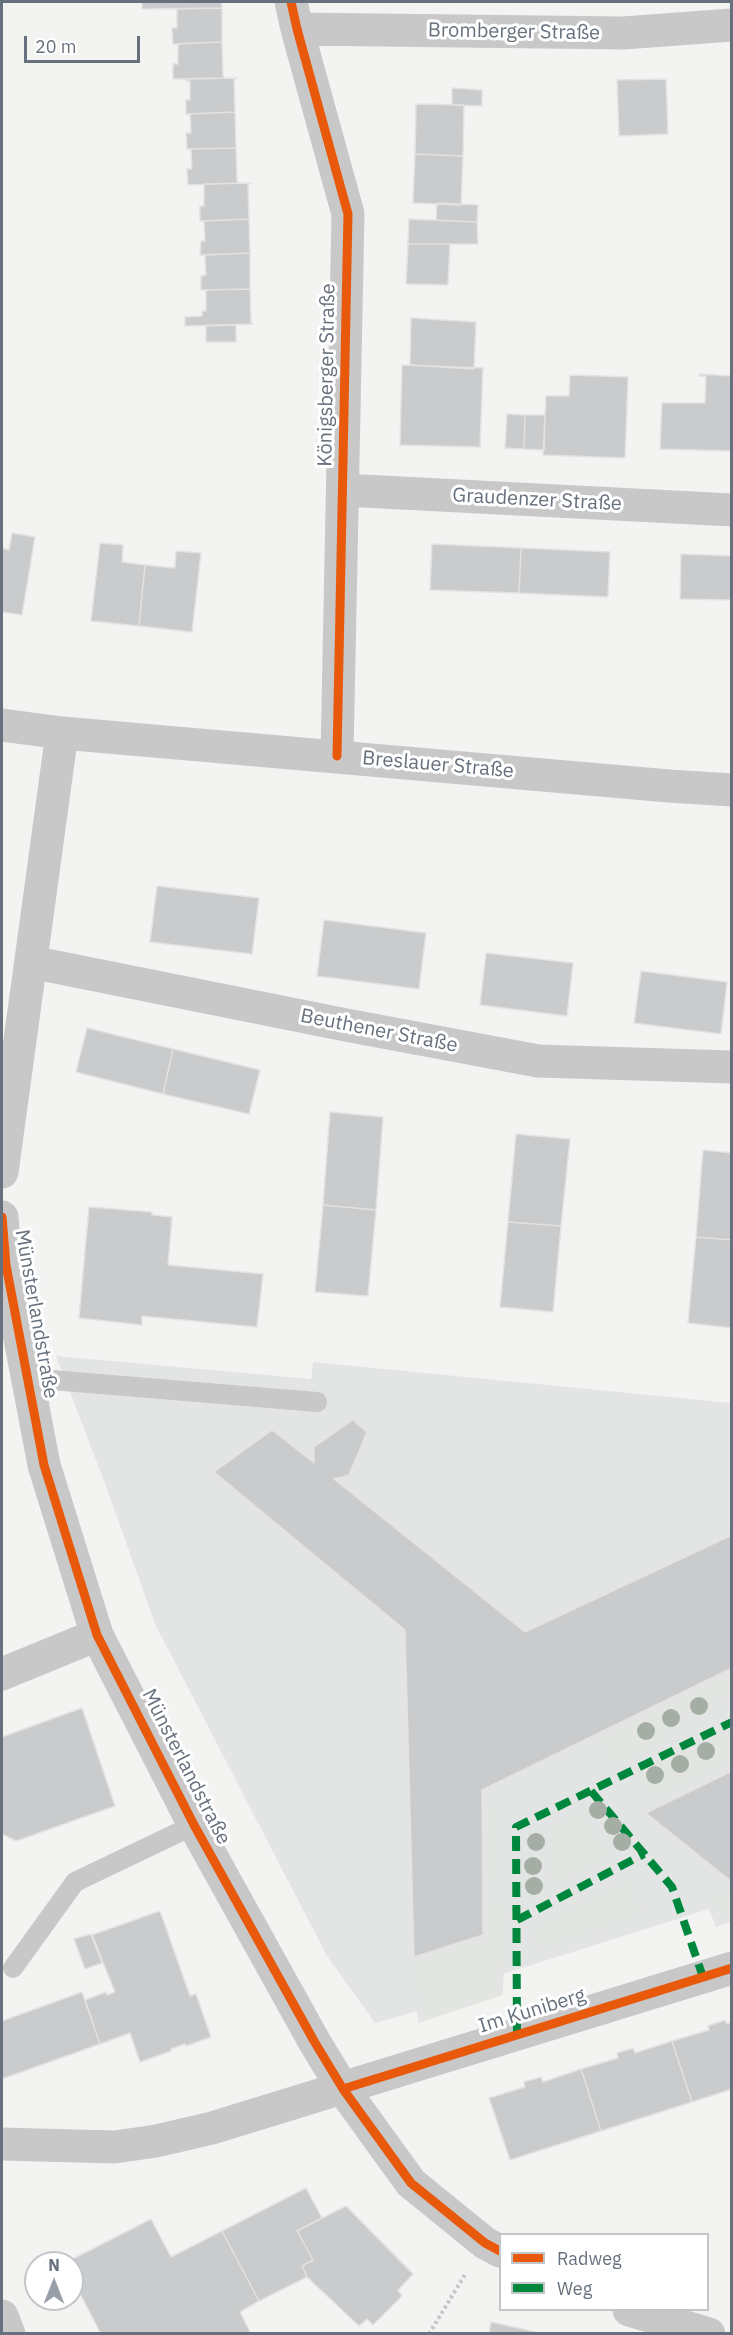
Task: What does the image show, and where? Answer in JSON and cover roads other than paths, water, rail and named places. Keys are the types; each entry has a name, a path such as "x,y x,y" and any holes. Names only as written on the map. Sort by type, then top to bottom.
{"street":[{"name":"Bromberger Straße","path":"294,15 623,33 732,25"},
{"name":"Königsberger Straße","path":"294,15 348,214 337,756"},
{"name":"Graudenzer Straße","path":"343,490 732,510"},
{"name":"Breslauer Straße","path":"2,725 62,733 669,786 732,789"},
{"path":"2,1172 62,733"},
{"name":"Beuthener Straße","path":"31,962 538,1061 732,1067"},
{"name":"Münsterlandstraße","path":"2,1217 6,1265 44,1465 97,1635 194,1825 343,2089 411,2183 493,2247"},
{"path":"2,1674 97,1635"},
{"name":"Im Kuniberg","path":"2,2144 115,2147 156,2141 212,2128 732,1968"},
{"path":"632,2311 709,2334"},
{"path":"2,2316 9,2334"}],"lane":[{"path":"28,1378 317,1402"},
{"path":"13,1968 75,1882 194,1825"}]}
